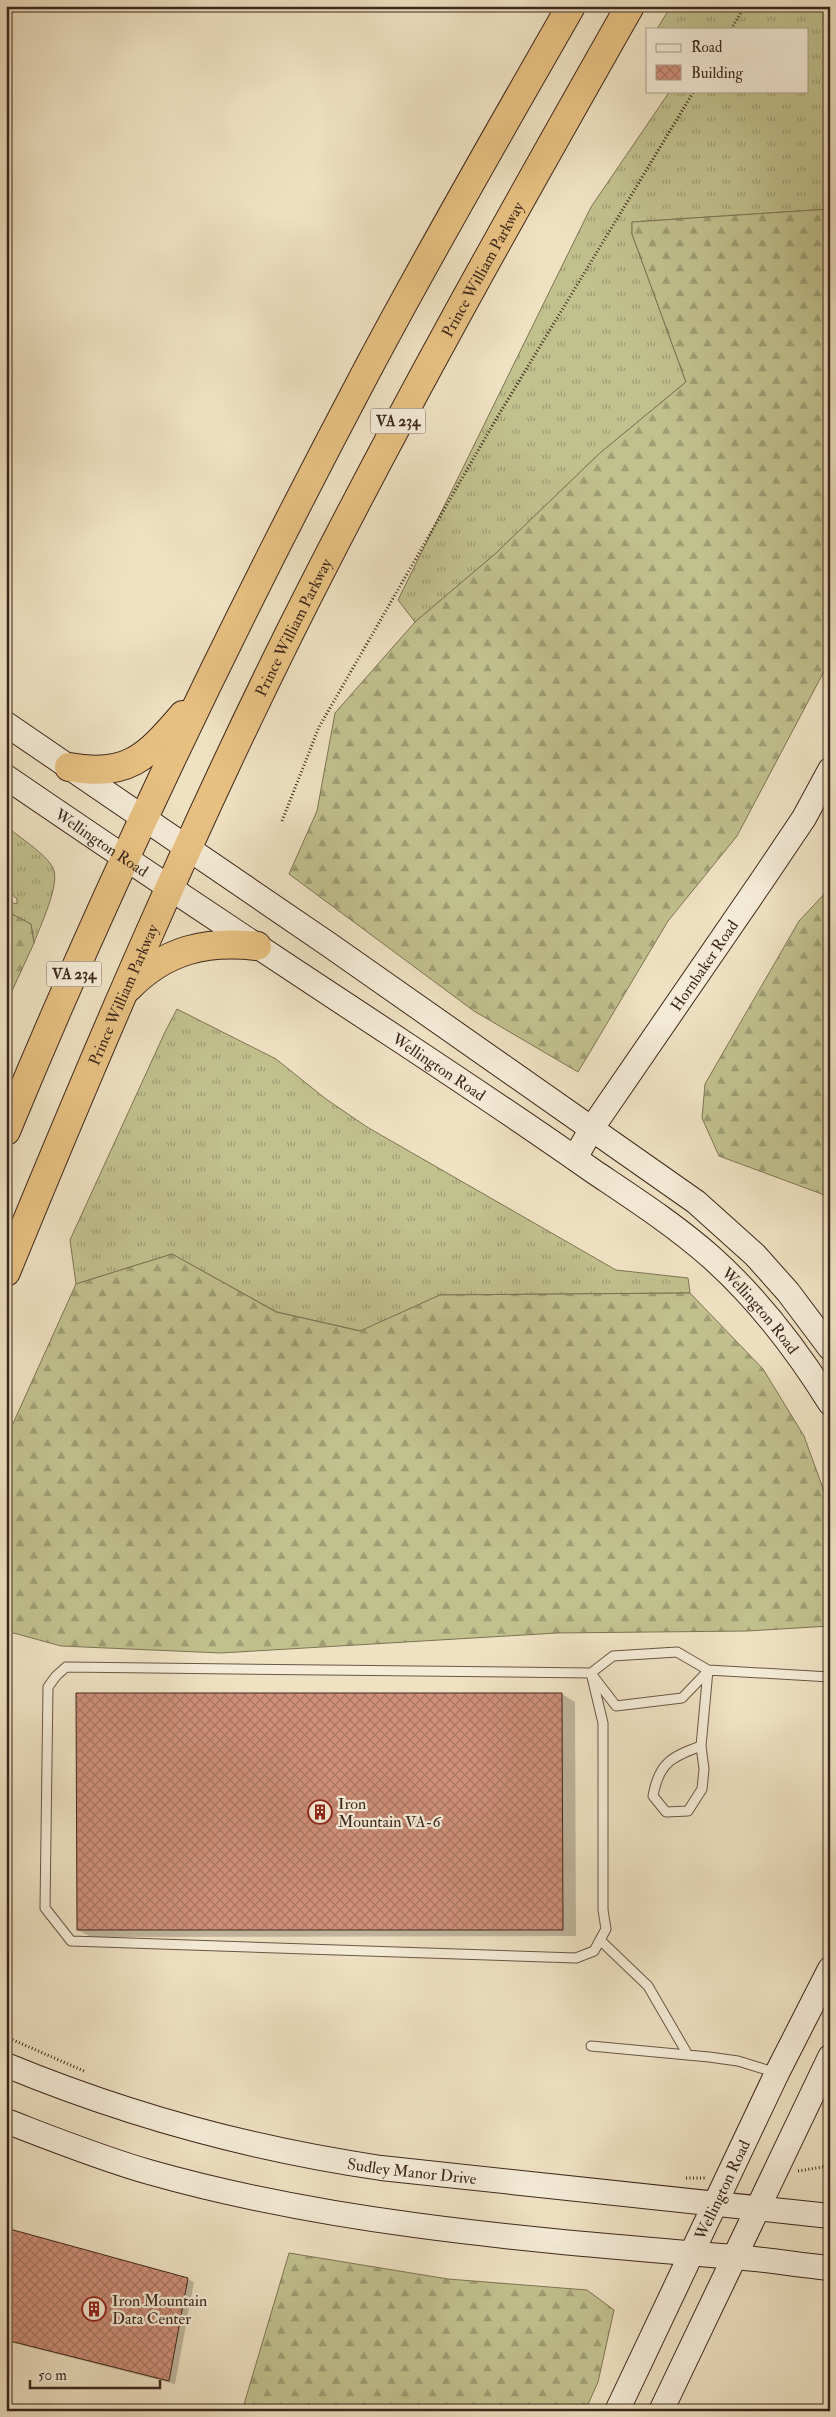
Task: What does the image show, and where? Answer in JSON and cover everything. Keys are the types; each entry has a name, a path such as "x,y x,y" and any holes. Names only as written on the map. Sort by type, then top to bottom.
{"highway":[{"name":"VA 234","path":"6,1131 37,1057 203,691 370,366 442,232 571,6"},
{"name":"Prince William Parkway","path":"6,1272 79,1095 169,889 290,632 405,409 511,215 630,6"},
{"path":"69,767 91,771 109,769 126,765 144,756 162,740 203,691"},
{"path":"123,995 146,971 166,958 187,950 226,944 257,946"}],"main road":[{"name":"Wellington Road","path":"6,724 672,1184 726,1228 788,1292 830,1348"},
{"name":"Hornbaker Road","path":"575,1158 592,1128 804,818 830,770"},
{"name":"Wellington Road","path":"6,777 169,889 575,1158 674,1226 712,1258 742,1288 778,1329 811,1373 830,1403"},
{"name":"Wellington Road","path":"617,2411 777,2073 830,1969"},
{"path":"661,2411 735,2257 757,2206 830,2057"},
{"name":"Sudley Manor Drive","path":"6,2065 131,2112 185,2128 320,2159 381,2168 757,2206 830,2216"},
{"path":"6,2120 72,2147 148,2172 284,2204 349,2216 457,2230 830,2268"}],"lane":[{"path":"590,1673 603,1723 603,1910 606,1929 594,1951 576,1958 71,1941 45,1908 48,1687 66,1667 590,1673 613,1656 677,1652 708,1670 830,1677"},
{"path":"590,1673 616,1706 682,1698 708,1670"},
{"path":"701,1746 677,1755 657,1776 653,1796 666,1812 688,1810 702,1789 704,1769 701,1746 708,1670"},
{"path":"600,1940 648,1986 688,2055"},
{"path":"591,2046 738,2061 777,2073"}],"path":[{"path":"732,28 745,6"},
{"path":"282,821 319,727 495,421 693,92"},
{"path":"6,2037 86,2072"},
{"path":"823,2167 830,2173"}],"green space":[{"path":"671,6 830,6 830,209 632,222 632,234 686,382 600,453 495,554 415,622 398,600 591,207 669,92 808,92 808,28 658,28"},
{"path":"830,209 830,660 737,836 668,921 578,1072 474,1011 289,874 317,811 335,713 415,622 495,554 600,453 686,382 632,234 632,222"},
{"path":"6,826 45,857 53,868 55,875 52,894 34,943 31,924 6,911 6,901 17,904 17,899 6,889"},
{"path":"830,888 830,1197 719,1156 702,1118 705,1084 799,921"},
{"path":"6,911 31,924 34,943 6,1004"},
{"path":"177,1009 276,1059 326,1099 367,1127 616,1270 688,1278 690,1293 440,1295 361,1331 277,1312 172,1254 76,1284 70,1240"},
{"path":"172,1254 276,1312 360,1331 440,1295 690,1293 763,1369 804,1436 830,1508 830,1626 747,1631 557,1633 221,1653 61,1646 6,1631 6,1439 76,1284"},
{"path":"289,2253 448,2279 587,2290 614,2310 598,2382 585,2411 242,2411"}],"building":[{"name":"Iron Mountain VA-6","path":"76,1693 562,1693 563,1930 77,1930"},
{"name":"Iron Mountain Data Center","path":"6,2228 188,2278 169,2381 6,2340"}],"place":[{"name":"Iron Mountain VA-6","path":"320,1812"},
{"name":"Iron Mountain Data Center","path":"94,2309"}]}
